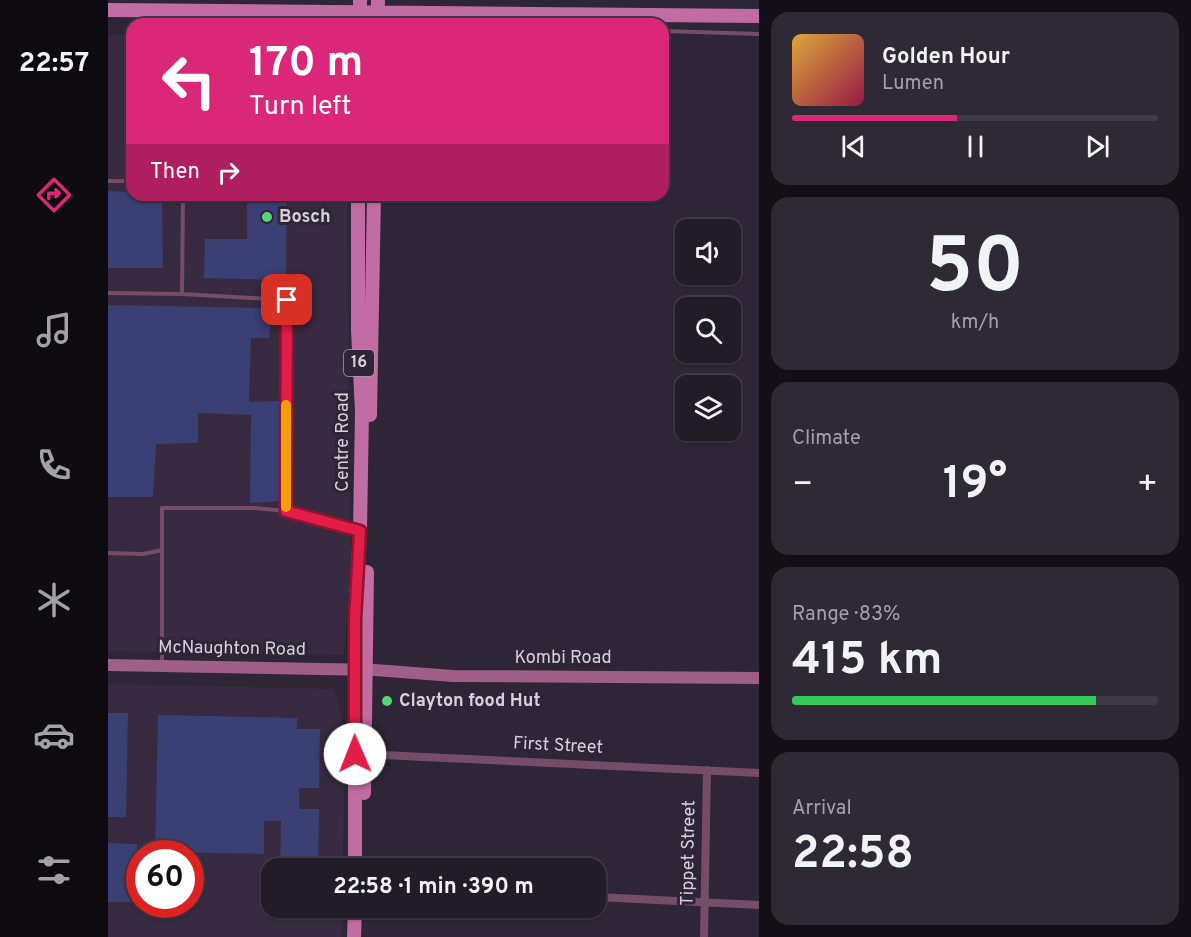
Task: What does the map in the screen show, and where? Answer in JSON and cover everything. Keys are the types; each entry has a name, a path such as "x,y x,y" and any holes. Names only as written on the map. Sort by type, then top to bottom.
{"main road":[{"path":"111,7 634,17 759,16"},
{"path":"324,12 332,18"},
{"path":"439,18 462,13"},
{"name":"Centre Road","path":"358,201 358,330 362,412 360,754 363,858"},
{"name":"Centre Road","path":"360,670 374,201"},
{"name":"McNaughton Road","path":"108,665 360,670"},
{"name":"Kombi Road","path":"360,670 453,676 759,678"},
{"name":"Centre Road","path":"355,858 360,754"},
{"path":"354,937 355,918"},
{"path":"362,918 362,937"}],"street":[{"name":"First Street","path":"360,754 759,773"},
{"name":"Tippet Street","path":"705,937 707,770"},
{"path":"606,897 759,905"}],"lane":[{"path":"669,31 759,34"},
{"path":"108,181 126,181"},
{"path":"182,294 183,201"},
{"path":"108,293 182,294 287,300 286,511"},
{"path":"162,666 162,508 255,508 286,511 360,531"},
{"path":"108,553 143,554 162,550"}],"shaded area":[{"path":"108,35 126,35 126,201 347,201 351,566 344,655 108,651"},
{"path":"108,684 334,689 345,729 343,858 261,858 261,918 342,918 342,937 108,937"}],"building":[{"path":"108,191 126,192 126,201 162,201 163,268 108,268"},
{"name":"Bosch","path":"247,201 287,201 286,280 204,278 205,239 247,239"},
{"path":"108,305 272,308 269,338 251,338 249,402 282,401 282,501 250,503 251,415 198,413 198,443 156,444 153,497 108,497"},
{"path":"108,713 128,713 126,817 108,817"},
{"path":"158,715 297,718 297,729 320,729 319,788 299,788 299,809 319,809 318,858 280,858 281,821 264,821 264,854 204,853 204,840 155,840"},
{"path":"108,843 126,844 126,902 108,902"}],"slow traffic":[{"path":"286,405 286,507"}],"place":[{"name":"Bosch","path":"267,217"},
{"name":"Clayton food Hut","path":"387,701"}],"route":[{"path":"287,300 286,511 360,531 355,619 355,754"}]}
